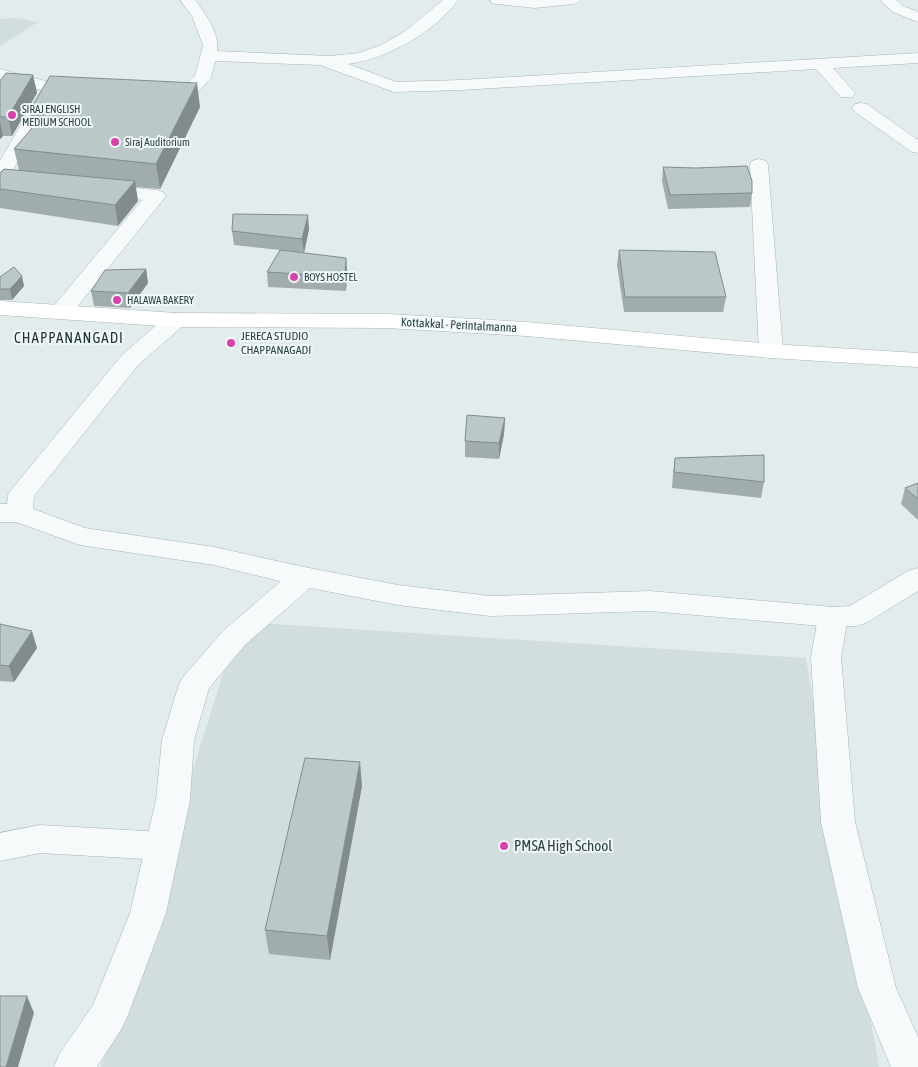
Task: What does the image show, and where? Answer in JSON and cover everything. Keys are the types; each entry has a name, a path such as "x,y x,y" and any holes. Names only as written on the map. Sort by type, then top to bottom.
{"main road":[{"name":"Kottakkal - Perintalmanna","path":"0,308 176,320 387,321 526,329 771,351 918,360"}],"street":[{"path":"150,95 186,93 203,78 211,45 199,15 187,0"},
{"path":"208,56 322,60 361,57 393,45 419,29 451,0"},
{"path":"497,0 535,4 573,0"},
{"path":"887,0 898,9 918,18"},
{"path":"322,60 394,86 461,85 918,58"},
{"path":"821,65 847,94"},
{"path":"0,74 59,89 0,178 20,182"},
{"path":"860,108 918,148"},
{"path":"759,165 771,351"},
{"path":"61,312 156,196 78,188"},
{"path":"176,320 124,367 21,495 10,513 80,536 214,556 304,578 398,595 490,606 650,601 833,617 856,616 918,578"},
{"path":"74,1067 108,1015 148,913 173,800 178,740 195,684 234,638 304,578"},
{"path":"833,617 826,657 838,822 877,988 911,1067"},
{"path":"0,847 40,839 163,846"}],"shaded area":[{"path":"15,18 38,22 0,46 0,19"},
{"name":"PMSA High School","path":"241,622 806,658 832,819 845,874 879,1067 101,1067 234,638"}],"building":[{"path":"6,73 33,75 8,117 0,117 0,81"},
{"path":"50,76 197,83 156,164 14,149 46,112 29,112"},
{"path":"747,166 752,181 752,193 670,195 663,167 696,168"},
{"path":"4,169 135,181 115,205 0,189 0,173"},
{"path":"233,214 308,215 302,239 232,231"},
{"path":"280,250 346,258 345,277 267,272"},
{"path":"619,250 715,252 726,297 625,297"},
{"path":"14,267 22,276 10,289 0,289 0,277"},
{"path":"146,269 128,293 91,291 105,270"},
{"path":"467,415 505,418 499,443 465,441"},
{"path":"764,455 764,482 674,472 675,458"},
{"path":"918,483 918,499 905,488"},
{"path":"0,624 32,631 9,666 0,665"},
{"path":"305,758 360,762 327,936 265,930"},
{"path":"0,996 27,996 6,1067 0,1067"}],"place":[{"name":"SIRAJ ENGLISH MEDIUM SCHOOL","path":"12,115"},
{"name":"Siraj Auditorium","path":"115,142"},
{"name":"BOYS HOSTEL","path":"294,277"},
{"name":"HALAWA BAKERY","path":"117,300"},
{"name":"JERECA STUDIO CHAPPANAGADI","path":"231,343"},
{"name":"PMSA High School","path":"504,846"}],"district":[{"name":"CHAPPANANGADI","path":"69,338"}]}
